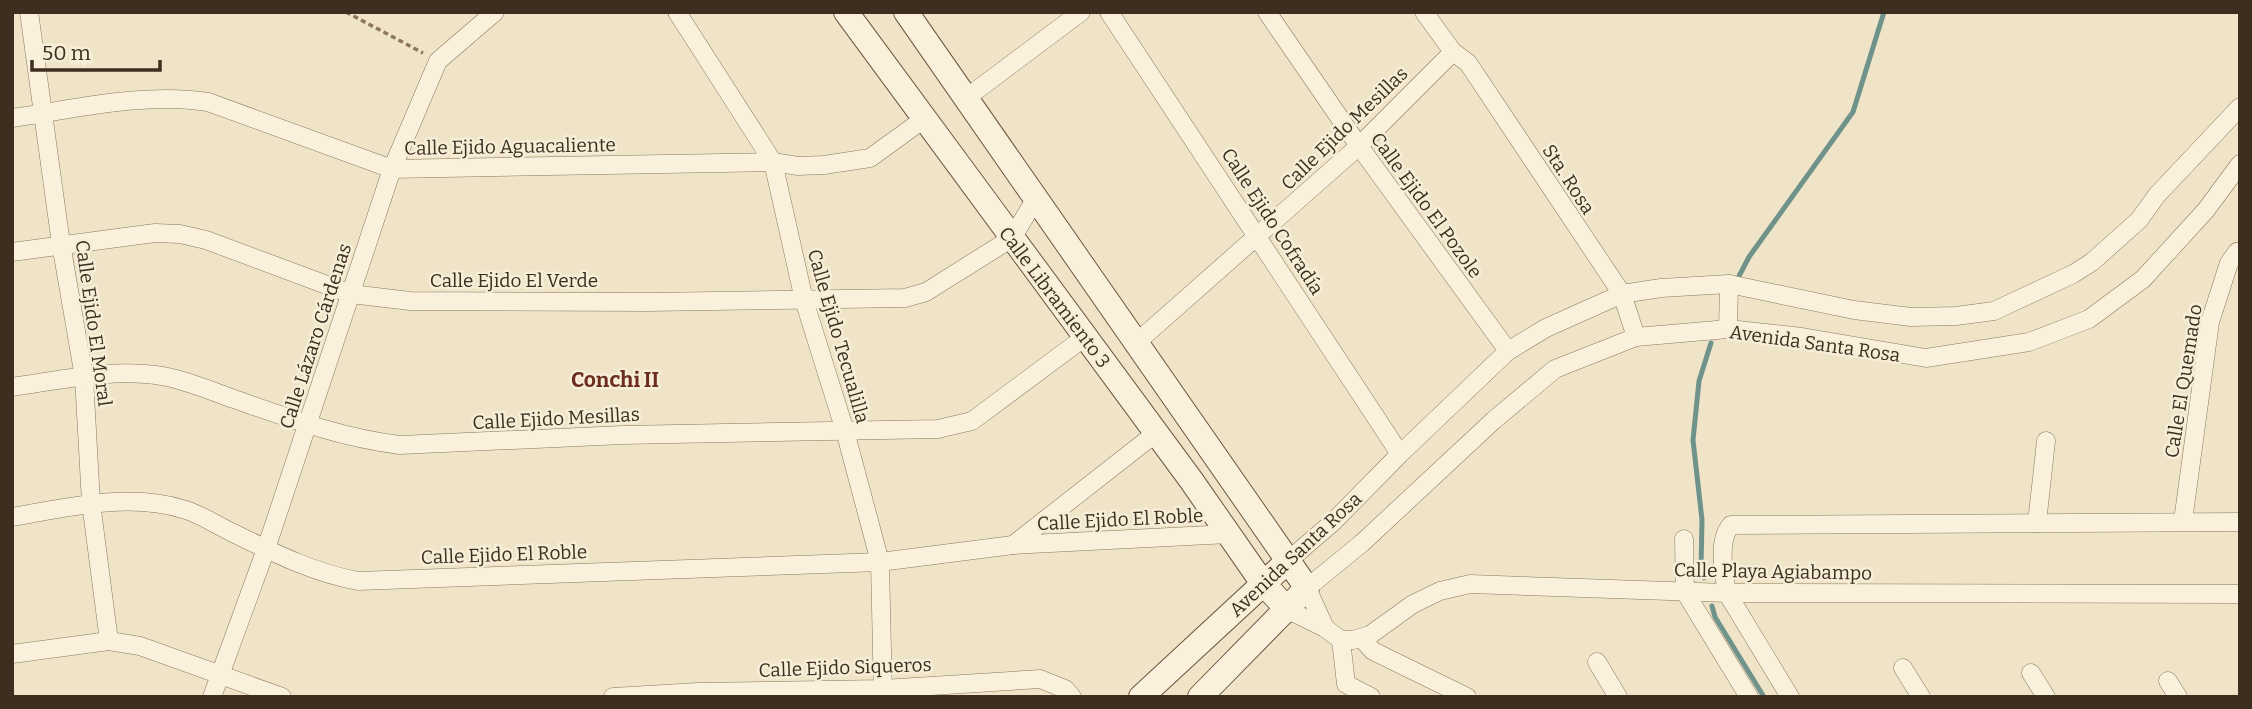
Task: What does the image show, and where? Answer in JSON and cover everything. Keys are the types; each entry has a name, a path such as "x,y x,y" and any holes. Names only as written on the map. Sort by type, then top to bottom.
{"street":[{"name":"Calle Ejido El Moral","path":"29,12 61,244 84,377 91,503 109,641"},
{"name":"Calle Lázaro Cárdenas","path":"212,697 266,549 392,169 438,61 495,12"},
{"name":"Calle Ejido Tecualilla","path":"677,12 773,162 804,300 845,431 880,562 883,693"},
{"name":"Calle Libramiento 3","path":"846,12 1156,433 1262,582 1288,610"},
{"name":"Calle Libramiento 3","path":"906,12 1307,588"},
{"path":"965,99 1081,12"},
{"name":"Calle Ejido Cofradía","path":"1109,12 1400,454"},
{"name":"Calle Ejido El Pozole","path":"1267,12 1359,146 1508,351"},
{"name":"Sta. Rosa","path":"1424,12 1453,52 1468,63 1622,294 1636,337"},
{"name":"Calle Ejido Mesillas","path":"1136,343 1359,146 1453,52"},
{"name":"Calle Ejido Aguacaliente","path":"12,118 155,98 208,102 392,169 773,162 798,166 824,165 870,158 924,120"},
{"name":"Avenida Santa Rosa","path":"1141,697 1262,582 1333,522 1508,351 1546,328 1622,294 1661,288 1729,284 1854,310 1911,317 1956,316 1994,311 2073,275 2092,262 2139,220 2157,195 2240,107"},
{"name":"Avenida Santa Rosa","path":"1200,697 1307,588 1362,543 1494,420 1555,369 1636,337 1728,329 1801,337 1926,358 2029,342 2090,319 2143,279 2206,210 2240,164"},
{"path":"1012,238 1035,200"},
{"name":"Calle Ejido El Verde","path":"12,252 156,233 180,234 206,240 351,294 410,301 804,300 905,298 926,292 1012,238"},
{"name":"Calle El Quemado","path":"2183,521 2210,322 2229,262 2238,253"},
{"path":"1728,329 1729,284"},
{"name":"Calle Ejido Mesillas","path":"12,387 137,373 165,376 307,425 378,443 400,445 623,435 938,429 972,421 1085,337"},
{"name":"Calle Ejido El Roble","path":"1013,545 1156,433"},
{"path":"2037,523 2046,442"},
{"name":"Calle Ejido El Roble","path":"12,517 91,503 137,502 187,511 322,572 358,581 880,562 1013,545 1228,534"},
{"path":"1790,697 1727,593 1723,549 1727,530 1731,525 2240,522"},
{"path":"1685,538 1685,592 1749,697"},
{"name":"Calle Playa Agiabampo","path":"1340,640 1370,635 1413,604 1440,591 1470,584 1727,593 2240,594"},
{"path":"1307,588 1325,628"},
{"path":"1288,610 1325,628 1340,640 1346,684 1371,697"},
{"path":"1361,638 1373,651 1467,697"},
{"path":"12,654 109,641 140,646 282,697"},
{"path":"1597,662 1618,697"},
{"path":"1903,668 1921,697"},
{"path":"2031,673 2046,697"},
{"name":"Calle Ejido Siqueros","path":"613,697 698,692 883,693 1040,679 1065,689 1072,697"},
{"path":"2168,681 2178,697"}],"path":[{"path":"346,12 438,61"}],"waterway":[{"path":"1739,276 1749,257 1853,112 1884,12"},
{"path":"1704,578 1701,569 1702,520 1693,440 1699,381 1711,343"},
{"path":"1712,606 1715,617 1764,697"}],"district":[{"name":"Conchi II","path":"615,380"}]}
